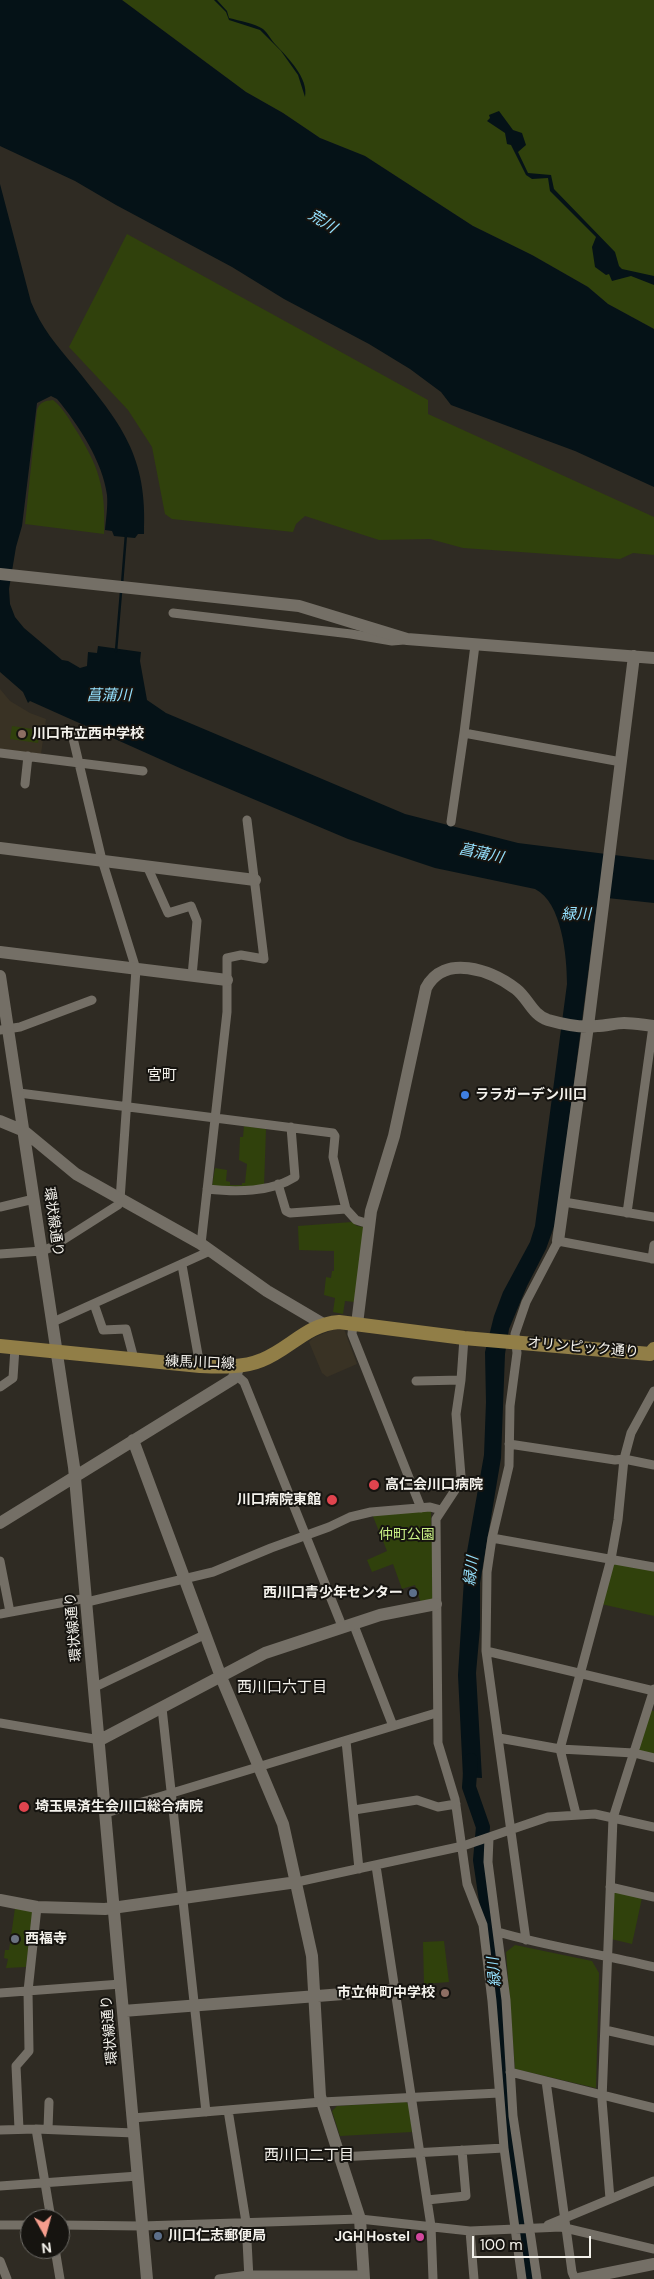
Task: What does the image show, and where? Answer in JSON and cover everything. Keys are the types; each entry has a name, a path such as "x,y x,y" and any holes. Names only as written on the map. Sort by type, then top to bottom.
{"main road":[{"name":"練馬川口線","path":"0,1346 236,1370 262,1360 323,1324 338,1322 513,1343"},
{"name":"オリンピック通り","path":"513,1343 653,1352"}],"street":[{"path":"0,574 299,606 407,639 654,658"},
{"path":"173,613 351,634 392,641 407,639"},
{"path":"451,822 475,645"},
{"path":"526,1940 486,1651 487,1572 492,1538 509,1466 513,1343 526,1302 558,1241 634,656"},
{"path":"464,733 621,762"},
{"path":"0,1254 42,1250 52,1247 118,1205 120,1200 136,969 102,860 72,734"},
{"path":"0,753 143,771"},
{"path":"25,784 28,756"},
{"path":"206,1248 206,1189 227,1012 229,984 227,980 227,958 241,955 264,959 247,820"},
{"path":"0,848 255,880"},
{"path":"148,866 168,913 191,906 197,921 192,976"},
{"path":"0,952 227,980"},
{"path":"421,1508 352,1334 371,1211 394,1136 424,996 432,979 446,970 457,967 490,974 517,990 531,1008 543,1018 586,1026 624,1023 654,1026 627,1212"},
{"name":"環状線通り","path":"0,976 5,1029 19,1093 75,1476 147,2279"},
{"path":"5,1029 20,1027 92,1000"},
{"path":"19,1093 333,1133 335,1136 333,1157 346,1209 356,1220 369,1224"},
{"path":"0,1121 24,1131 76,1174 206,1248 276,1296 323,1324"},
{"path":"206,1189 229,1191 254,1189 278,1184 295,1177 290,1127"},
{"path":"278,1184 286,1211 290,1213 346,1209"},
{"path":"0,1207 34,1199"},
{"path":"564,1202 654,1217"},
{"path":"558,1241 653,1259 654,1245"},
{"path":"53,1322 182,1265 206,1248"},
{"path":"182,1265 200,1366"},
{"path":"94,1304 103,1330 126,1329 134,1359"},
{"path":"464,1338 456,1414 461,1476 459,1484 436,1519 436,1713 438,1743 456,1804 464,1846 468,1884 483,1925 492,2001 498,2093 504,2148 517,2230 522,2279"},
{"path":"0,1387 13,1378 15,1348"},
{"path":"0,1523 133,1440 236,1370 244,1382 306,1536 393,1726"},
{"path":"416,1381 461,1380"},
{"path":"576,1814 560,1749 611,1559 618,1520 624,1459 631,1433 654,1391"},
{"path":"133,1440 222,1677 283,1824 312,1956 320,2096 360,2219 364,2277 249,2277 218,2279"},
{"path":"510,1444 615,1460 624,1459 654,1465"},
{"path":"0,1614 87,1600 213,1572 350,1517 371,1512 430,1507 441,1510"},
{"path":"492,1538 654,1567"},
{"path":"0,1561 10,1612"},
{"path":"0,1723 100,1740 265,1653 380,1615 436,1604"},
{"path":"95,1687 206,1634"},
{"path":"486,1651 654,1690 613,1818 602,2096 610,2199"},
{"path":"162,1708 206,2112"},
{"path":"106,1814 436,1713"},
{"path":"499,1738 560,1749 634,1753 654,1758"},
{"path":"346,1741 359,1869"},
{"path":"354,1810 417,1800 438,1807 456,1804"},
{"path":"0,1900 37,1907 93,1910 115,1909 297,1882 376,1866 464,1846 548,1817 595,1814 654,1827"},
{"path":"489,1838 488,1862 506,2000 510,2072 519,2163 536,2279"},
{"path":"376,1866 431,2226 433,2279"},
{"path":"610,1887 654,1897"},
{"path":"19,2129 16,2066 29,2050 28,1991 37,1907"},
{"path":"498,1932 526,1940 654,1966"},
{"path":"0,1993 121,1984"},
{"path":"123,2011 395,1990"},
{"path":"605,2030 654,2041"},
{"path":"510,2072 654,2108"},
{"path":"546,2081 572,2272 575,2279"},
{"path":"133,2118 322,2102 498,2093"},
{"path":"48,2129 49,2102"},
{"path":"228,2110 246,2222 249,2277"},
{"path":"36,2129 48,2209"},
{"path":"0,2130 48,2129 134,2133"},
{"path":"340,2157 504,2148"},
{"path":"427,2200 466,2196 462,2150"},
{"path":"0,2186 138,2176"},
{"path":"540,2228 654,2181"},
{"path":"70,2225 142,2226 360,2219 470,2230 566,2228 654,2248"},
{"path":"0,2224 20,2225"},
{"path":"470,2230 474,2279"},
{"path":"57,2259 60,2279"},
{"path":"0,2262 8,2279"},
{"path":"579,2279 654,2264"}],"shaded area":[{"name":"川口市立西中学校","path":"0,689 10,701 30,713 46,719 41,754 0,749"},
{"path":"337,1328 344,1329 357,1364 327,1377 322,1373 309,1342 313,1338"}],"green space":[{"path":"122,0 654,0 654,329 608,304 588,287 532,255 473,226 365,156 320,138 283,113 246,92"},
{"path":"127,234 428,400 428,414 654,517 654,555 633,553 620,559 463,548 430,539 379,540 305,516 296,524 293,532 172,519 165,514 152,447 128,410 69,347"},
{"path":"53,400 62,409 83,441 95,466 104,503 104,534 25,524 37,410 43,402"},
{"path":"12,726 40,730 38,743 10,739"},
{"path":"244,1126 266,1129 264,1186 233,1189 212,1186 215,1168 227,1170 226,1181 230,1182 230,1185 242,1185 242,1183 245,1183 247,1164 239,1160 240,1137 243,1137"},
{"path":"352,1222 357,1226 364,1227 355,1302 345,1301 343,1314 333,1312 335,1298 324,1295 326,1277 331,1278 332,1271 334,1271 334,1251 299,1250 298,1226"},
{"name":"仲町公園","path":"431,1510 433,1599 421,1603 415,1585 402,1589 393,1564 372,1572 367,1560 387,1551 372,1514"},
{"path":"612,1563 654,1571 654,1616 601,1604"},
{"path":"650,1710 654,1711 654,1755 638,1751"},
{"path":"613,1893 642,1898 632,1944 611,1939"},
{"name":"西福寺","path":"15,1908 33,1912 26,1967 6,1968 8,1959 4,1958 5,1950 9,1950"},
{"path":"444,1941 449,1982 424,1984 423,1942"},
{"path":"515,1945 592,1961 599,1973 596,2088 515,2069 506,1952"},
{"path":"406,2102 409,2105 412,2132 340,2136 332,2111 337,2106"}],"water":[{"name":"荒川","path":"0,0 122,0 246,92 283,113 320,138 365,156 473,226 532,255 588,287 608,304 654,329 654,487 575,451 451,405 441,392 410,369 369,344 284,299 232,267 75,181 0,146"},
{"path":"214,0 217,0 227,11 229,18 247,22 265,31 296,68 304,83 305,97 298,75 281,51 260,30 229,20 226,12"},
{"path":"499,111 513,130 522,133 526,145 518,152 528,173 551,175 554,189 615,252 619,266 622,269 654,276 654,285 631,276 612,281 609,274 606,275 595,267 592,247 596,237 550,191 548,178 532,179 526,175 511,145 507,144 505,133 487,121 490,118 489,115"},
{"name":"菖蒲川","path":"0,184 35,311 56,344 118,424 136,461 144,506 144,534 138,534 135,538 114,536 112,531 105,530 107,495 105,482 95,457 73,420 57,399 51,396 37,403 22,526 16,547 9,589 10,604 15,617 24,628 62,660 68,661 80,668 87,666 88,652 97,653 98,646 141,652 140,661 147,700 166,713 405,814 518,843 654,860 654,903 598,897 556,1221 546,1249 527,1286 509,1329 505,1354 501,1458 480,1583 480,1628 476,1673 482,1778 463,1777 458,1675 465,1563 484,1455 485,1352 494,1316 503,1292 530,1242 535,1226 567,984 566,960 561,931 551,906 544,896 535,889 435,868 348,839 182,769 30,701 28,703 23,692 0,672"}],"waterway":[{"path":"122,584 126,534"},
{"path":"116,651 121,592"},
{"name":"緑川","path":"471,1760 469,1787 483,1827 480,1860 493,1948 510,2137 531,2279"}],"place":[{"name":"川口市立西中学校","path":"22,734"},
{"name":"ララガーデン川口","path":"465,1095"},
{"name":"高仁会川口病院","path":"374,1485"},
{"name":"川口病院東館","path":"332,1500"},
{"name":"西川口青少年センター","path":"413,1593"},
{"name":"埼玉県済生会川口総合病院","path":"24,1807"},
{"name":"西福寺","path":"15,1939"},
{"name":"市立仲町中学校","path":"445,1993"},
{"name":"川口仁志郵便局","path":"158,2236"},
{"name":"JGH Hostel","path":"420,2237"}],"district":[{"name":"宮町","path":"162,1076"},
{"name":"西川口六丁目","path":"282,1688"},
{"name":"西川口二丁目","path":"309,2156"}]}
